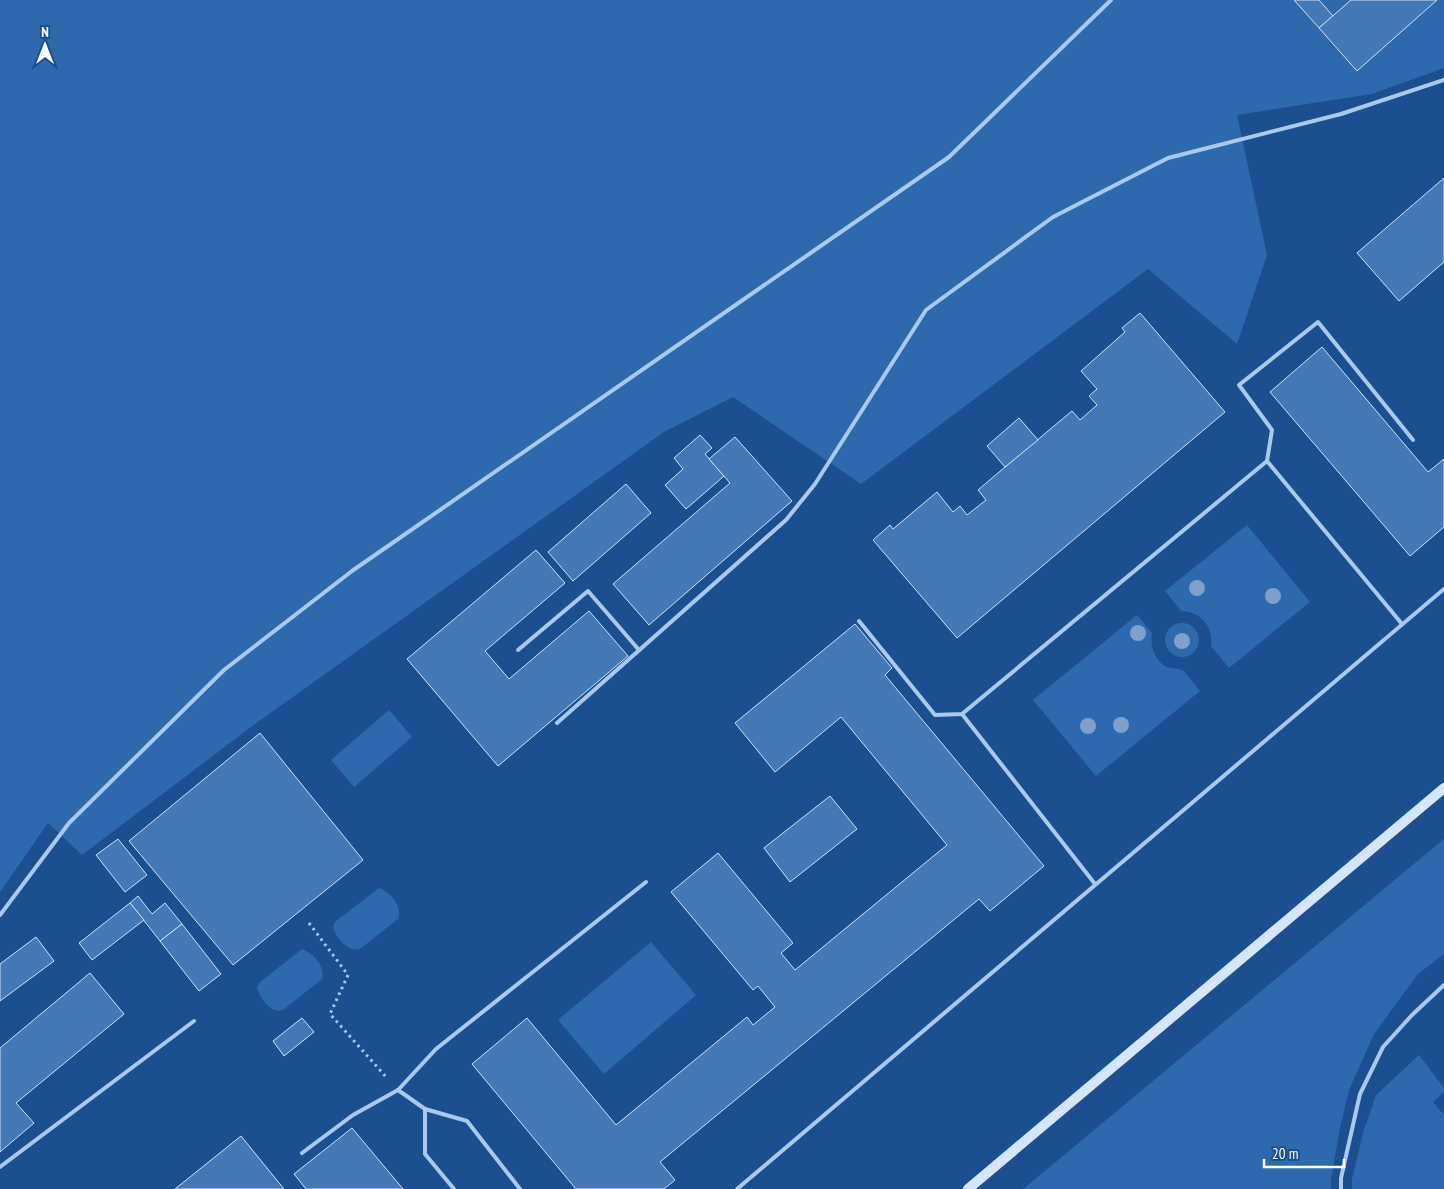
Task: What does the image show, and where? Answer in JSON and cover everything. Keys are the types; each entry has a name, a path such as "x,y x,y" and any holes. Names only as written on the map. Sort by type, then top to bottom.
{"main road":[{"path":"968,1189 1444,788"}],"lane":[{"path":"0,915 69,823 224,670 360,565 949,157 1111,0"},
{"path":"557,723 786,520 815,484 926,310 1053,217 1168,158 1341,114 1444,80"},
{"path":"859,621 935,715 962,714 1267,461 1272,430 1239,385 1318,322 1413,440"},
{"path":"1267,461 1402,624"},
{"path":"737,1189 1444,589"},
{"path":"518,650 588,591 639,650"},
{"path":"962,714 1095,884"},
{"path":"302,1153 353,1114 398,1090 436,1049 646,882"},
{"path":"1341,1189 1341,1178 1360,1094 1383,1047 1412,1015 1444,985"},
{"path":"0,1167 194,1021"},
{"path":"398,1090 425,1109 467,1121 520,1189"},
{"path":"425,1109 425,1154 454,1189"}],"path":[{"path":"309,923 348,975 330,1014 398,1090"}],"shaded area":[{"path":"0,0 1444,0 1444,68 1372,94 1237,115 1267,255 1237,344 1148,269 861,484 733,397 664,432 255,724 82,855 48,823 0,892"},
{"path":"1247,525 1310,602 1229,668 1211,646 1210,633 1204,621 1194,614 1181,611 1165,591"},
{"path":"1137,615 1152,633 1152,648 1159,661 1167,667 1182,670 1200,691 1096,776 1033,700"},
{"path":"1182,623 1189,624 1194,628 1198,633 1198,647 1194,652 1189,656 1182,657 1175,656 1170,652 1166,647 1165,640 1166,633 1170,628 1175,624"},
{"path":"389,710 412,737 354,787 331,760"},
{"path":"1444,839 1444,954 1418,974 1374,1034 1349,1090 1340,1128 1331,1189 1023,1189"},
{"path":"379,888 394,900 399,910 398,919 360,949 346,946 336,935 333,926 336,921"},
{"path":"651,942 696,995 604,1074 558,1020"},
{"path":"302,949 318,961 323,974 322,979 283,1010 274,1010 263,1000 257,986"},
{"path":"1419,1055 1444,1088 1444,1092 1433,1102 1444,1115 1444,1189 1352,1189 1352,1179 1363,1133 1376,1095"}],"building":[{"path":"1294,0 1319,0 1333,16 1319,28"},
{"path":"1351,0 1437,0 1357,71 1319,28"},
{"path":"1444,178 1444,262 1399,301 1357,253"},
{"path":"1140,313 1225,412 957,638 873,540 890,525 893,529 937,492 953,512 960,506 967,515 986,500 978,490 1072,411 1080,420 1097,405 1089,396 1097,389 1081,371 1125,332 1122,328"},
{"path":"1322,347 1428,472 1444,459 1444,527 1410,556 1270,392"},
{"path":"1019,418 1038,440 1005,467 987,446"},
{"path":"700,435 712,448 705,454 724,476 686,509 665,485 683,469 674,458"},
{"path":"735,437 792,501 649,625 613,584 730,483 709,459"},
{"path":"626,484 651,513 573,581 548,552"},
{"path":"536,550 565,583 485,651 509,679 589,611 628,656 498,766 407,659"},
{"path":"855,624 892,668 885,675 1044,866 990,911 979,899 660,1162 675,1180 664,1189 576,1189 472,1064 527,1018 616,1125 747,1017 753,1025 775,1007 758,986 753,990 671,892 718,853 793,943 781,953 795,970 947,845 841,717 775,772 735,723"},
{"path":"260,733 363,860 233,965 129,841"},
{"path":"830,796 857,829 790,882 764,848"},
{"path":"118,839 147,875 125,892 96,855"},
{"path":"138,896 152,914 165,903 182,924 160,941 130,903"},
{"path":"130,903 144,920 92,960 79,943"},
{"path":"182,924 221,974 199,991 160,941"},
{"path":"36,937 54,961 0,1001 0,964"},
{"path":"90,973 124,1014 16,1103 34,1123 0,1152 0,1048"},
{"path":"302,1018 314,1032 284,1056 273,1041"},
{"path":"352,1128 403,1189 306,1189 294,1174"},
{"path":"241,1136 284,1189 175,1189"}]}
